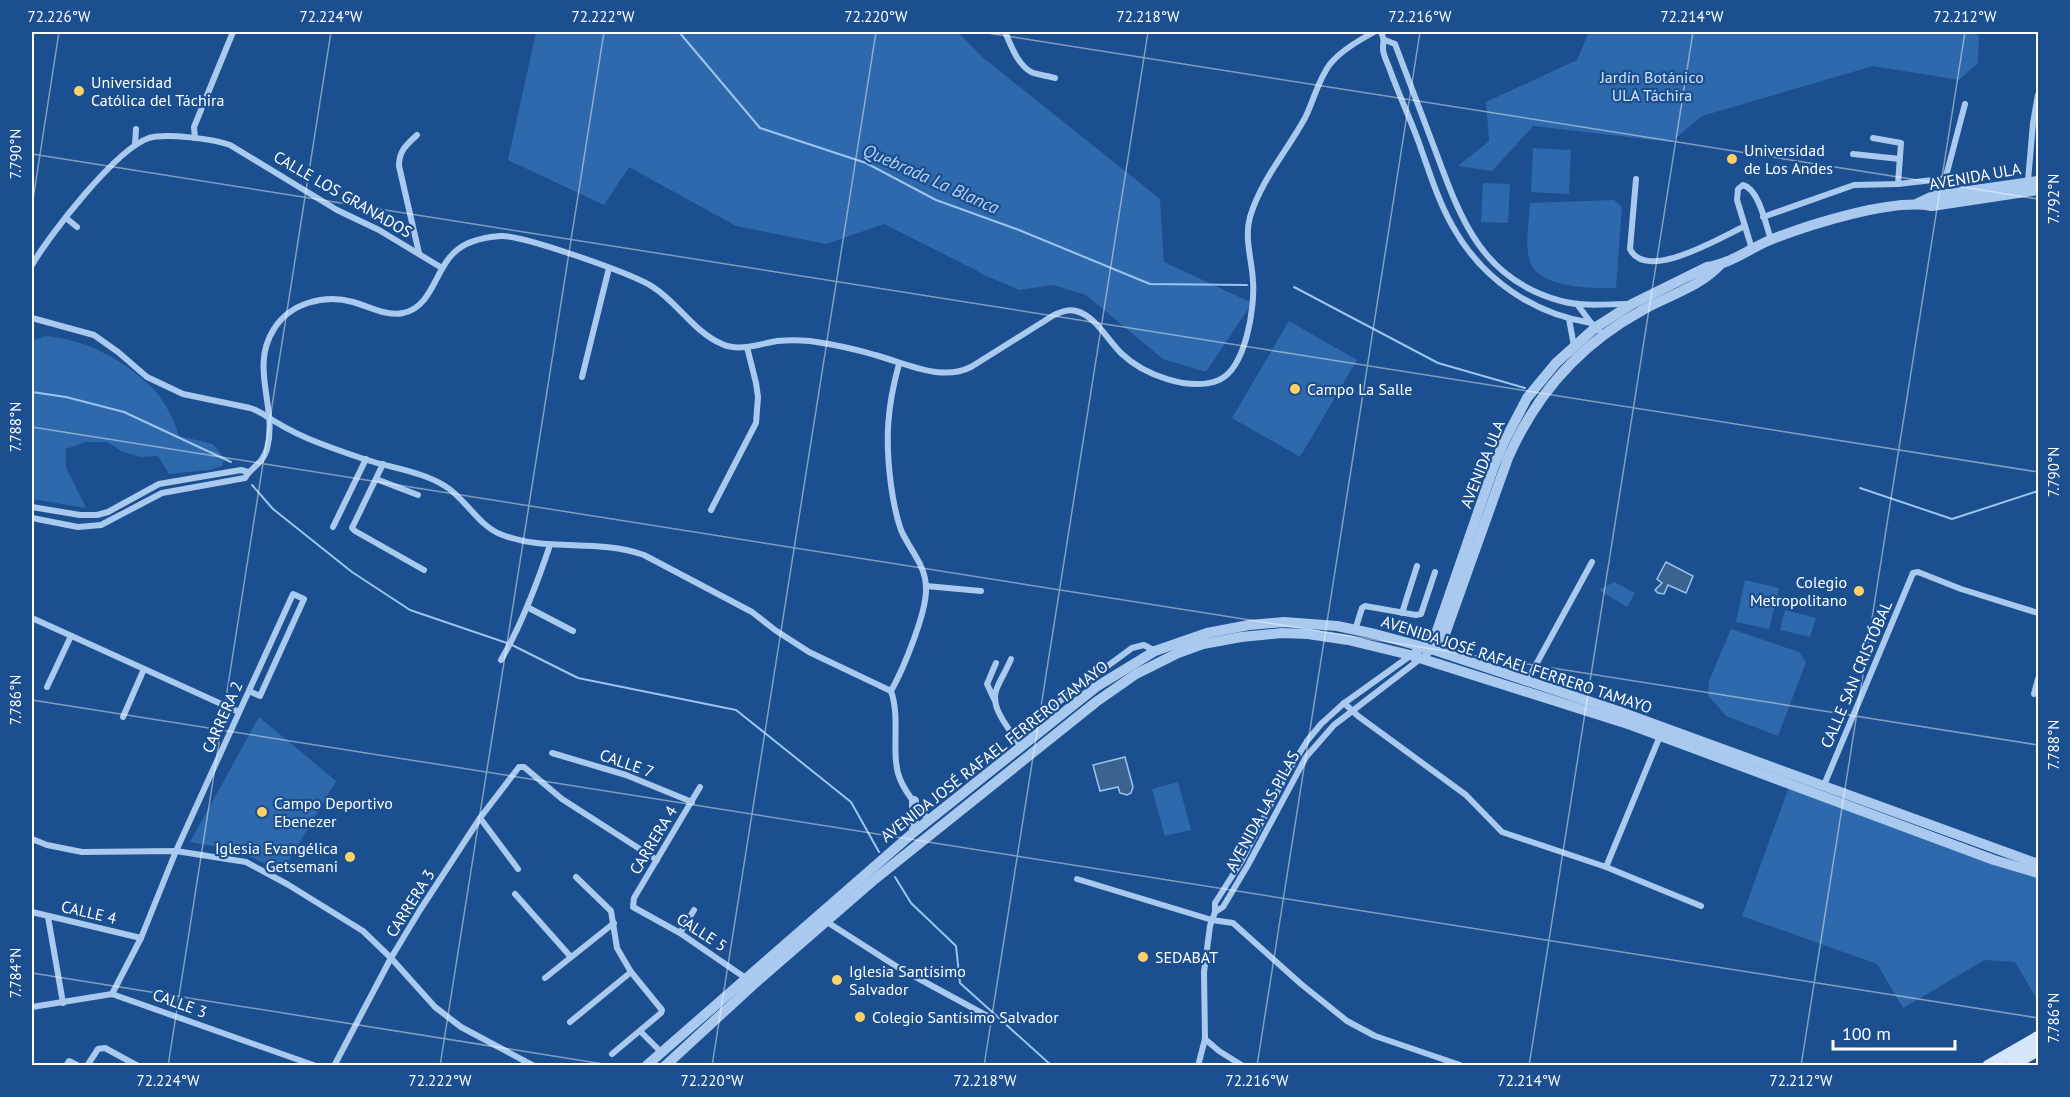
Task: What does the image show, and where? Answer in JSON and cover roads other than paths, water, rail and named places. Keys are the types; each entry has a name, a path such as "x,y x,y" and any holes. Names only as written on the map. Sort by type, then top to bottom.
{"main road":[{"path":"1988,1065 2038,1037"},
{"path":"2012,1065 2038,1050"}],"street":[{"path":"195,138 194,127 232,32"},
{"path":"1005,32 1015,55 1022,64 1031,72 1055,78"},
{"path":"32,518 78,526 101,525 162,493 245,478 248,472 257,467 265,455 271,419 264,383 263,362 266,346 273,330 285,315 299,305 332,300 349,301 404,314 414,309 436,283 442,268 452,254 478,239 503,236 538,244 609,268 653,287 712,339 731,348 780,341 810,341 875,355 899,364 949,374 961,372 1033,326 1067,310 1077,311 1086,316 1122,354 1166,379 1194,384 1220,379 1233,369 1247,335 1253,298 1253,280 1248,251 1249,219 1256,201 1305,117 1328,67 1353,43 1374,32"},
{"path":"1381,32 1385,40 1383,49 1432,181 1452,225 1474,259 1518,296 1569,319 1597,328"},
{"path":"1385,40 1395,44 1458,211 1478,245 1503,271 1522,285 1561,301 1577,304 1632,304"},
{"path":"2033,181 2033,123 2038,94"},
{"path":"1763,217 1854,184 1898,184 1938,180 1946,176 1965,104"},
{"path":"32,265 66,218 101,176 135,145 136,129"},
{"path":"417,135 402,149 399,166 419,253"},
{"name":"CALLE LOS GRANADOS","path":"135,145 150,138 195,138 213,140 240,150 337,210 379,230 442,268"},
{"path":"1874,138 1900,141 1898,184"},
{"path":"1853,153 1900,159"},
{"path":"1636,179 1630,249 1632,254 1639,258 1647,260 1679,258 1745,226"},
{"name":"AVENIDA ULA","path":"1426,648 1437,631 1494,466 1515,419 1527,398 1556,363 1597,328 1632,304 1707,267 1720,265 1771,240 1849,215 1918,203 1933,196 2033,181"},
{"path":"1752,249 1736,194 1743,186 1750,188 1755,194 1771,240"},
{"name":"AVENIDA ULA","path":"1918,203 1932,206 2038,190"},
{"path":"66,218 77,227"},
{"name":"AVENIDA ULA","path":"1415,657 1445,634 1508,458 1526,420 1562,372 1597,328 1645,309 1709,277 1720,265"},
{"path":"582,377 609,268"},
{"path":"1577,304 1597,328"},
{"path":"32,318 94,335 147,377 183,394 260,411 299,435 445,485 497,533 526,542 550,545 585,544 626,549 644,555 753,612 809,652 891,691 896,706 899,779 933,824"},
{"path":"1569,319 1574,346"},
{"path":"711,510 756,423 758,397 747,347"},
{"path":"891,691 901,675 926,597 926,586 920,563 902,531 894,505 888,462 887,417 899,364"},
{"path":"333,527 366,459"},
{"path":"383,464 352,528 424,570"},
{"path":"32,507 80,515 97,515 108,512 159,484 241,470 248,472"},
{"path":"376,479 418,495"},
{"path":"501,660 527,607 550,545"},
{"path":"1527,681 1593,562"},
{"path":"1402,613 1417,566"},
{"path":"1355,630 1362,608 1365,606 1421,614 1435,572"},
{"name":"CALLE SAN CRISTÓBAL","path":"1824,785 1913,573 1918,572 1961,589 2038,613"},
{"path":"926,586 981,591"},
{"name":"CARRERA 2","path":"112,994 141,938 176,852 239,712 293,594 304,599 260,696 249,691"},
{"path":"527,607 573,631"},
{"path":"32,618 239,712"},
{"name":"AVENIDA JOSÉ RAFAEL FERRERO TAMAYO","path":"646,1065 749,981 827,922 1021,747 1096,687 1155,651 1198,635 1249,625 1284,622 1336,626 1426,648 1618,711 2038,864"},
{"name":"AVENIDA JOSÉ RAFAEL FERRERO TAMAYO","path":"665,1065 749,981 914,832 933,824 1117,687 1153,665 1203,644 1271,633 1308,633 1348,640 1415,657 1660,736 1994,860 2038,873"},
{"path":"47,687 71,636"},
{"name":"AVENIDA LAS PILAS","path":"1198,1065 1205,1039 1204,972 1215,903 1240,862 1294,761 1321,724 1344,703 1415,657"},
{"name":"AVENIDA LAS PILAS","path":"1215,912 1223,907 1253,858 1306,757 1334,725 1415,657"},
{"path":"994,699 1011,659"},
{"path":"996,663 987,684 995,707 1021,747"},
{"path":"123,717 144,669"},
{"path":"2034,694 2038,679"},
{"path":"1344,703 1466,795 1502,832 1606,867 1701,906"},
{"path":"1606,867 1660,736"},
{"name":"CALLE 7","path":"552,753 626,775 692,802"},
{"name":"CARRERA 3","path":"334,1065 391,958 480,818 516,769 524,767 561,799 657,860"},
{"name":"CARRERA 4","path":"633,907 634,898 700,787"},
{"path":"914,801 914,832"},
{"path":"480,818 518,869"},
{"path":"32,838 47,845 82,852 176,852 246,862 287,884 363,931 441,1012 461,1027 534,1065"},
{"path":"576,877 611,911 615,942 631,972 662,1010 612,1053"},
{"path":"1077,879 1212,920 1233,923 1301,984 1347,1020 1375,1036 1460,1065"},
{"path":"515,894 570,956"},
{"name":"CALLE 5","path":"633,907 680,933 749,981"},
{"path":"680,933 694,910"},
{"name":"CALLE 4","path":"32,912 141,938"},
{"path":"48,917 63,1003"},
{"path":"827,922 899,968 991,1018"},
{"path":"545,978 614,923"},
{"path":"570,1022 631,972"},
{"path":"32,1007 112,994"},
{"name":"CALLE 3","path":"112,994 316,1065"},
{"path":"640,1030 661,1052"},
{"path":"1205,1039 1219,1051 1243,1065"},
{"path":"90,1065 98,1049 105,1048 138,1065"},
{"path":"288,1065 291,1058"},
{"path":"66,1065 69,1061 79,1065"}],"waterway":[{"name":"Quebrada La Blanca","path":"679,32 760,128 866,163 936,200 1019,230 1150,284 1247,285"},
{"name":"Quebrada La Blanca","path":"1294,287 1438,363 1525,388"},
{"path":"32,392 66,397 124,412 231,462"},
{"path":"252,485 273,509 352,572 410,610 510,644 578,678 736,710 851,802 879,852"},
{"name":"Quebrada La Blanca","path":"1860,488 1952,519 2038,491"},
{"path":"895,877 911,903 956,946 960,983 1052,1066"}],"place":[{"name":"Universidad Católica del Táchira","path":"79,91"},
{"name":"Universidad de Los Andes","path":"1732,159"},
{"name":"Campo La Salle","path":"1295,389"},
{"name":"Colegio Metropolitano","path":"1859,591"},
{"name":"Campo Deportivo Ebenezer","path":"262,812"},
{"name":"Iglesia Evangélica Getsemani","path":"350,857"},
{"name":"SEDABAT","path":"1143,957"},
{"name":"Iglesia Santísimo Salvador","path":"837,980"},
{"name":"Colegio Santísimo Salvador","path":"860,1017"}],"park label":[{"name":"Jardín Botánico ULA Táchira","path":"1652,86"}]}
